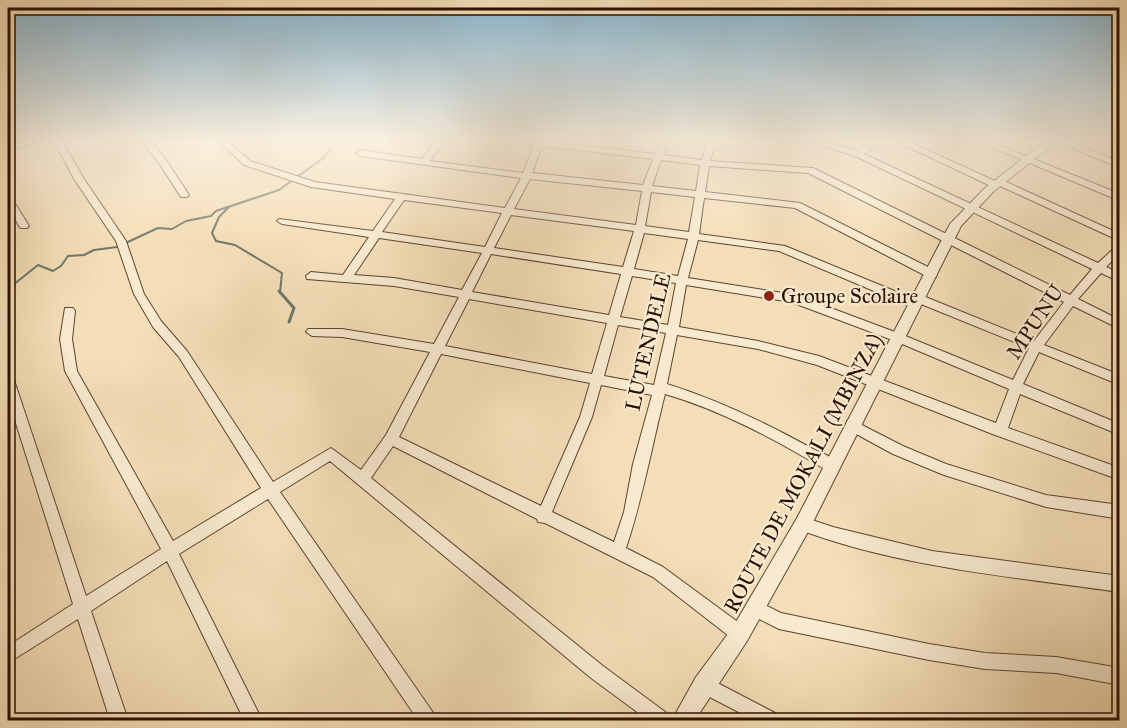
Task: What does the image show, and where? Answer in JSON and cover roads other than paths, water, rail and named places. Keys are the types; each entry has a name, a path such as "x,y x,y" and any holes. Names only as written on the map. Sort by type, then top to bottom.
{"street":[{"path":"78,175 122,245 139,294 157,324 183,354 270,490 428,720"},
{"path":"171,175 184,195"},
{"path":"277,175 314,185 782,248 1119,380"},
{"path":"362,480 391,439 526,175 803,207 932,274"},
{"path":"543,517 586,417 628,272 640,228 647,188 652,175"},
{"name":"LUTENDELE","path":"618,551 631,512 658,389 666,364 682,279 694,235 703,175"},
{"path":"820,175 1119,325"},
{"path":"904,175 1119,278"},
{"path":"977,175 1119,238"},
{"name":"ROUTE DE MOKALI (MBINZA)","path":"683,720 704,685 740,634 803,524 918,302 947,238 972,206 1009,175"},
{"path":"1064,175 1119,198"},
{"path":"346,279 401,197"},
{"path":"8,199 24,226"},
{"path":"282,221 682,279 792,298 899,338 1119,430"},
{"name":"MPUNU","path":"1000,431 1016,387 1035,348 1071,301 1119,246"},
{"path":"311,276 394,282 768,348 819,361 1119,474"},
{"path":"69,311 66,339 71,371 170,551 253,720"},
{"path":"312,332 342,333 437,349 697,397 755,423 833,466"},
{"path":"8,380 119,720"},
{"path":"852,426 898,450 944,469 1046,501 1119,512"},
{"path":"391,439 543,517 658,572 740,634"},
{"path":"8,655 170,551 331,454 597,672 662,720"},
{"path":"803,524 833,534 932,558 1119,584"},
{"path":"755,608 780,621 929,652 984,661 1056,665 1119,677"},
{"path":"704,685 771,720"}],"waterway":[{"path":"8,289 38,265 53,271 61,266 68,256 84,255 94,250 117,247 158,228 172,229 186,221 211,216 216,211 279,190 300,175"},
{"path":"229,207 219,217 212,233 216,241 235,245 282,273 280,292"},
{"path":"279,291 294,308 289,322"}],"place":[{"name":"Groupe Scolaire","path":"769,296"}]}
